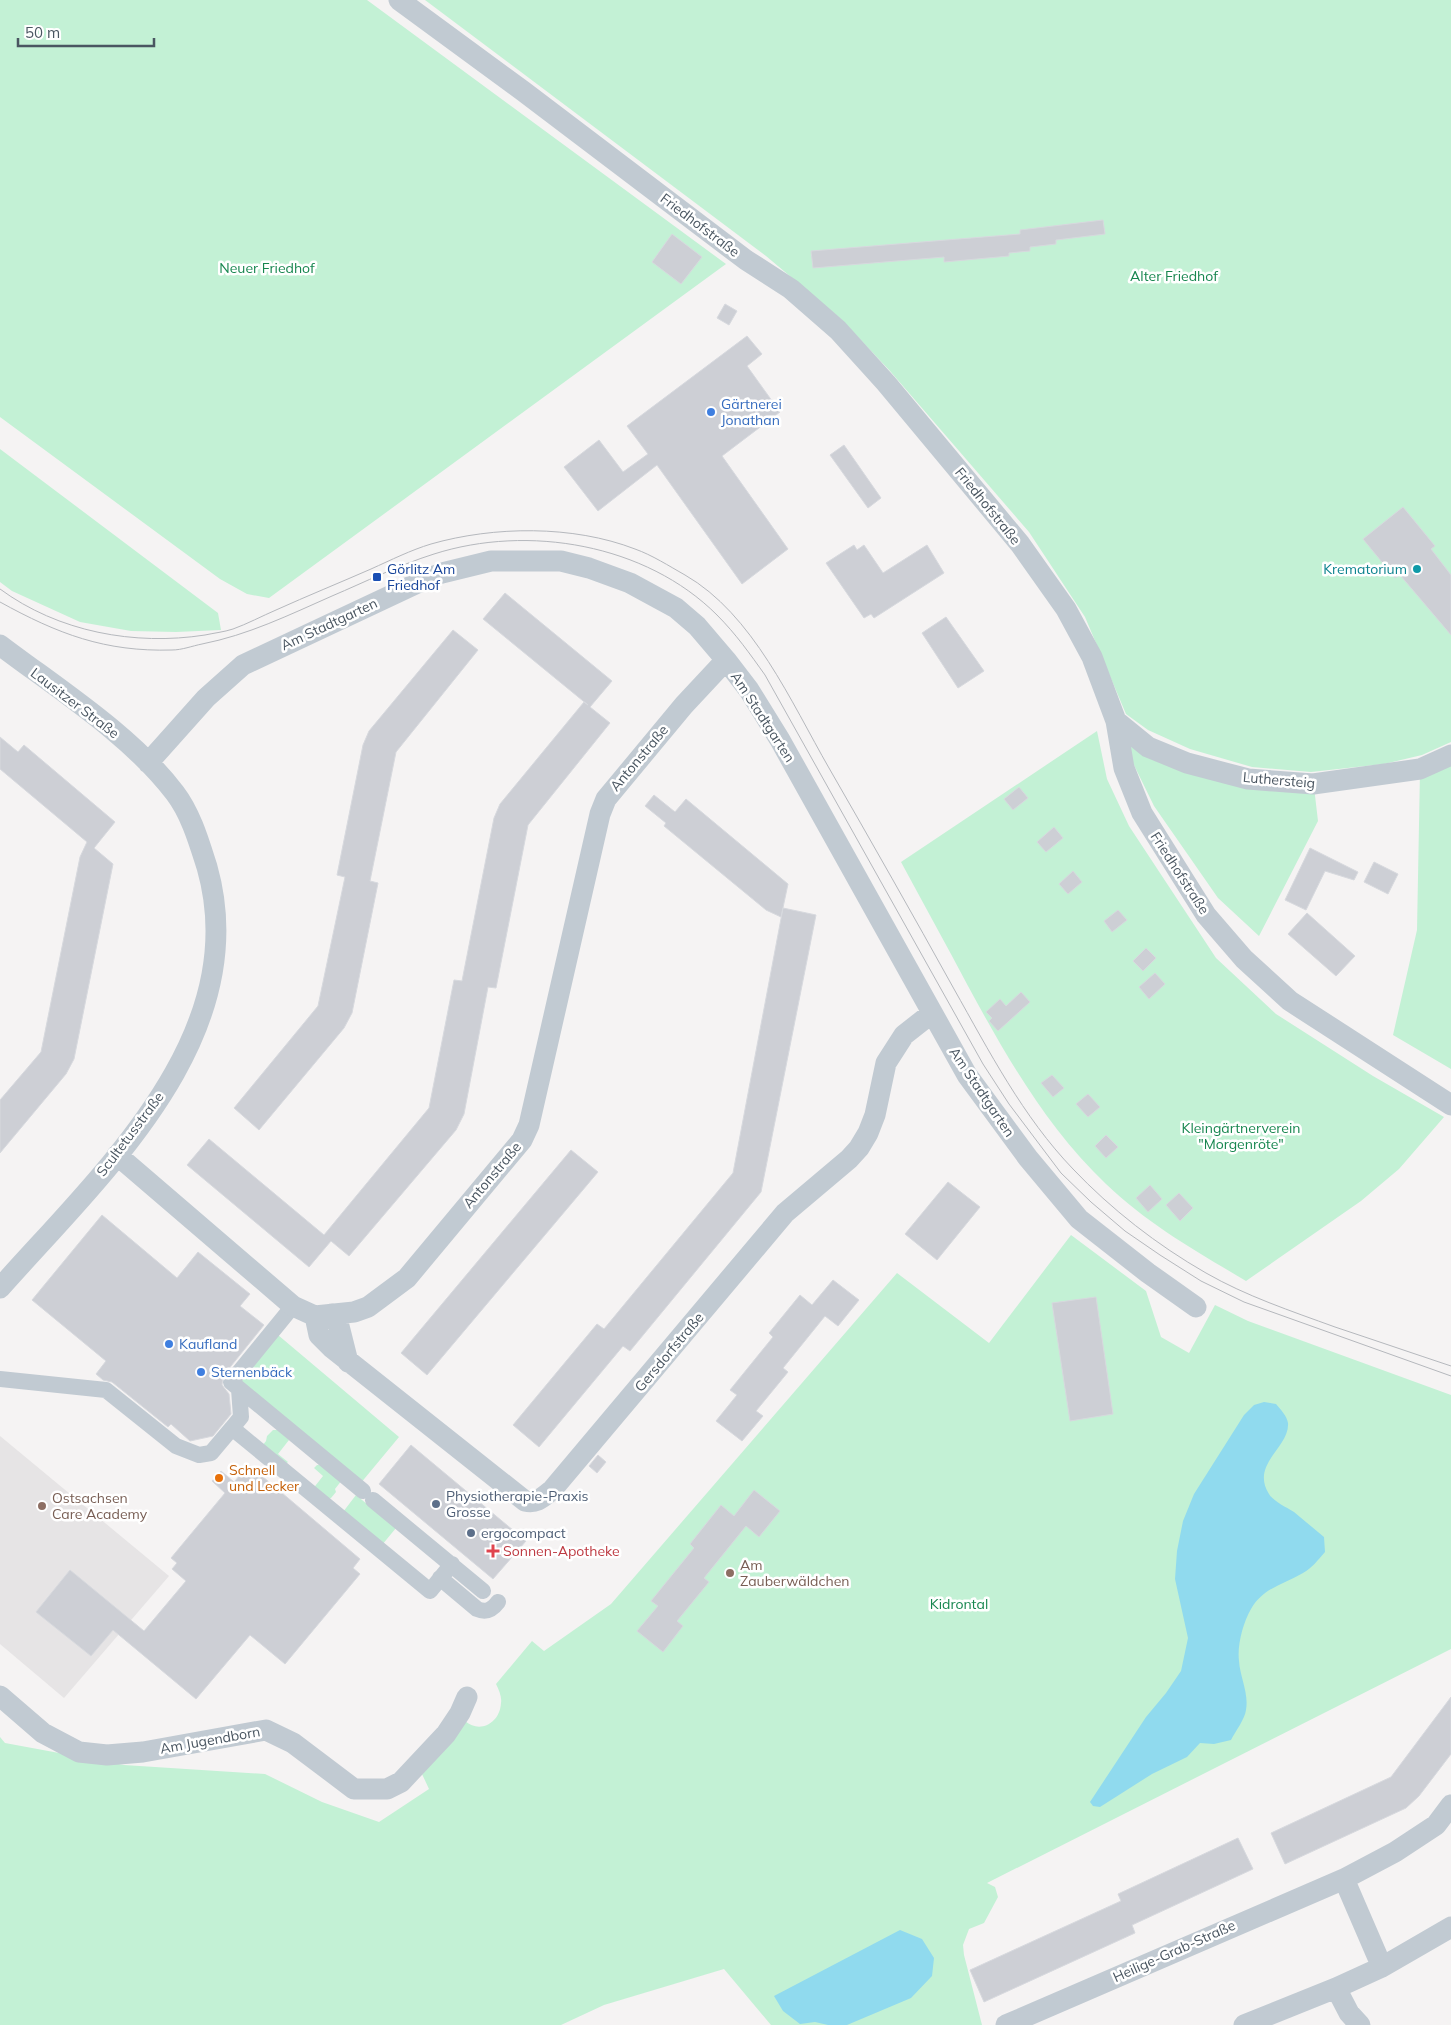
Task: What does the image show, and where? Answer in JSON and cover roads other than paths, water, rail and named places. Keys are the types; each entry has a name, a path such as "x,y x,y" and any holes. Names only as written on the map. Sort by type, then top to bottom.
{"street":[{"name":"Friedhofstraße","path":"399,0 523,91 746,260 791,289 838,330 886,383 1020,544 1066,609 1092,657 1116,721 1124,768 1142,813 1206,915 1244,959 1290,1001 1451,1105"},
{"name":"Am Stadtgarten","path":"148,763 206,698 243,665 442,573 491,562 561,561 590,568 630,583 676,608 697,626 749,690 780,740 967,1075 1028,1158 1079,1219 1148,1273 1196,1307"},
{"name":"Lausitzer Straße","path":"0,645 116,733 148,763"},
{"name":"Antonstraße","path":"323,1315 354,1312 368,1307 406,1278 522,1140 529,1126 598,824 606,799 679,711 726,660"},
{"name":"Luthersteig","path":"1116,721 1148,746 1188,763 1248,779 1313,784 1420,768 1451,755"},
{"name":"Scultetusstraße","path":"0,1288 144,1122 191,1040 208,992 216,940 216,912 212,886 201,846 185,808 175,792 148,763"},
{"name":"Gersdorfstraße","path":"323,1315 319,1334 348,1362 525,1501 531,1503 539,1501 552,1490 785,1213 849,1159 868,1133 875,1114 886,1063 904,1035 932,1013"},
{"path":"117,1155 293,1306 323,1315"},
{"path":"293,1306 231,1382 483,1591"},
{"path":"0,1379 106,1390 176,1446 199,1455 211,1453 241,1417 240,1389"},
{"path":"232,1428 430,1591 452,1564"},
{"path":"440,1578 481,1611 490,1610 498,1602"},
{"name":"Am Jugendborn","path":"0,1696 43,1733 79,1752 107,1755 143,1752 266,1730 293,1742 354,1789 387,1789 401,1782 446,1734 460,1713 467,1697"},
{"name":"Heilige-Grab-Straße","path":"1006,2025 1344,1879 1395,1852 1436,1825 1451,1805"},
{"path":"1344,1879 1382,1967"},
{"path":"1244,2025 1336,1988 1382,1967 1451,1927"},
{"path":"1336,1988 1349,2013 1360,2025"}],"water":[{"path":"1264,1402 1276,1404 1285,1415 1288,1423 1287,1432 1283,1440 1267,1465 1264,1483 1273,1499 1294,1512 1324,1537 1325,1552 1306,1571 1268,1591 1256,1602 1248,1615 1241,1634 1239,1648 1240,1667 1247,1704 1242,1721 1231,1740 1214,1744 1200,1743 1187,1757 1152,1774 1100,1807 1093,1806 1090,1802 1146,1717 1181,1671 1188,1638 1175,1579 1177,1551 1183,1521 1194,1494 1244,1415 1254,1405"},
{"path":"900,1930 922,1939 934,1958 932,1976 911,1998 847,2025 828,2025 815,2022 800,2024 783,2011 774,1996"}],"tram line":[{"path":"0,589 23,604 47,616 72,625 125,637 178,638 233,629 408,552 455,538 507,531 560,532 611,541 654,557 709,592 731,612 768,661 1008,1083 1038,1128 1073,1169 1135,1226 1170,1251 1221,1281 1302,1315 1451,1366"},
{"path":"0,602 62,632 83,639 125,648 172,650 183,649 252,630 408,563 470,545 508,541 546,541 584,547 621,557 656,571 688,591 717,615 737,637 765,675 983,1064 1009,1104 1061,1173 1125,1231 1201,1281 1244,1302 1451,1376"}],"place":[{"name":"Gärtnerei Jonathan","path":"711,412"},
{"name":"Krematorium","path":"1417,569"},
{"name":"Görlitz Am Friedhof","path":"377,577"},
{"name":"Kaufland","path":"169,1344"},
{"name":"Sternenbäck","path":"201,1372"},
{"name":"Schnell und Lecker","path":"219,1478"},
{"name":"Physiotherapie-Praxis Grosse","path":"436,1504"},
{"name":"Ostsachsen Care Academy","path":"42,1506"},
{"name":"ergocompact","path":"471,1533"},
{"name":"Sonnen-Apotheke","path":"493,1551"},
{"name":"Am Zauberwäldchen","path":"730,1573"}],"park label":[{"name":"Neuer Friedhof","path":"267,268"},
{"name":"Alter Friedhof","path":"1174,276"},
{"name":"Kleingärtnerverein \"Morgenröte\"","path":"1241,1136"},
{"name":"Kidrontal","path":"959,1604"}]}
